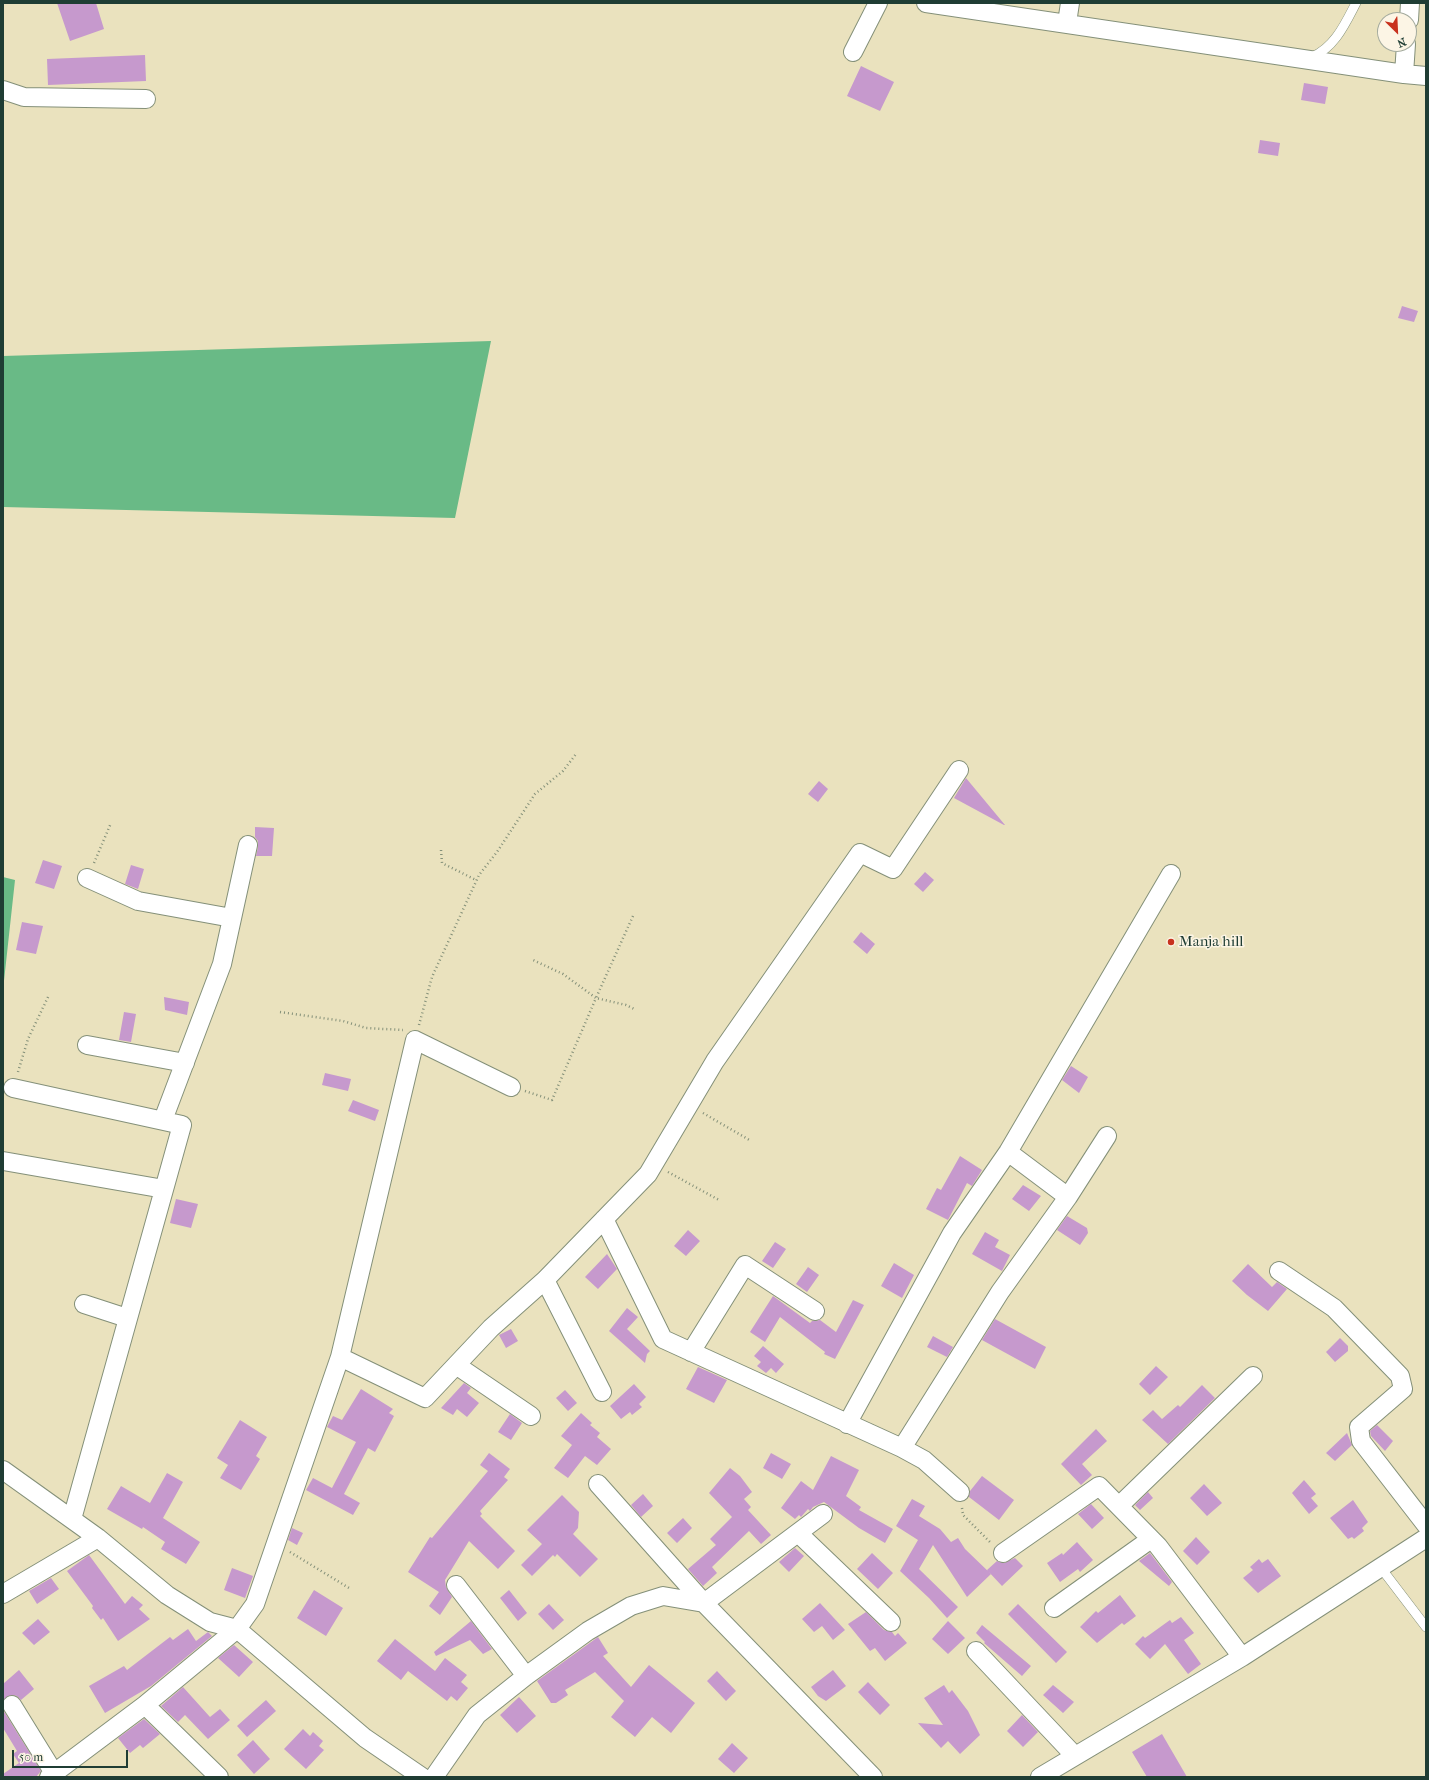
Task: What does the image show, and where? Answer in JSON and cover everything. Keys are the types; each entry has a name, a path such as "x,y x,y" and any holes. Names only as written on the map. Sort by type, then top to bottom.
{"street":[{"path":"853,52 878,3"},
{"path":"926,3 1308,60 1426,76"},
{"path":"1067,23 1070,3"},
{"path":"1404,74 1405,52"},
{"path":"3,90 24,97 146,99"},
{"path":"340,1357 425,1398 491,1328 545,1280 648,1174 715,1061 860,853 893,869 959,770"},
{"path":"163,1120 222,964 248,845"},
{"path":"847,1424 952,1232 1008,1152 1171,874"},
{"path":"87,878 138,901 232,918"},
{"path":"12,1705 51,1775 145,1705 237,1629 255,1604 340,1357 415,1040 511,1087"},
{"path":"87,1045 185,1063"},
{"path":"13,1088 182,1125 72,1519"},
{"path":"902,1448 1000,1292 1068,1197 1107,1136"},
{"path":"1008,1152 1068,1197"},
{"path":"3,1161 164,1189"},
{"path":"604,1219 662,1339 902,1448 924,1460 960,1492"},
{"path":"691,1352 745,1265 815,1311"},
{"path":"1279,1272 1334,1308 1400,1376 1403,1389 1359,1427 1360,1434 1362,1441 1426,1525"},
{"path":"545,1280 602,1392"},
{"path":"84,1304 127,1318"},
{"path":"456,1365 531,1416"},
{"path":"1119,1506 1253,1376"},
{"path":"3,1470 98,1538 167,1595 210,1622 237,1629 364,1738 422,1777"},
{"path":"598,1484 704,1603 873,1777"},
{"path":"1003,1553 1099,1486 1151,1539 1242,1656"},
{"path":"434,1777 477,1715 526,1676 588,1631 631,1606 663,1596 704,1603 824,1514"},
{"path":"798,1533 891,1622"},
{"path":"3,1594 98,1538"},
{"path":"1040,1777 1242,1656 1426,1538"},
{"path":"1054,1608 1151,1539"},
{"path":"456,1585 526,1676"},
{"path":"976,1651 1075,1756"},
{"path":"145,1705 219,1777"}],"lane":[{"path":"1308,60 1322,53 1339,34 1356,3"},
{"path":"1381,1568 1426,1627"}],"path":[{"path":"280,1012 343,1021 366,1028 403,1030 415,1040 432,977 476,880 536,794 563,771 576,754"},
{"path":"87,878 111,823"},
{"path":"441,850 442,863 476,880"},
{"path":"511,1087 552,1100 633,916"},
{"path":"533,960 564,974 596,998 626,1005 636,1010"},
{"path":"13,1088 28,1039 49,995"},
{"path":"689,1104 751,1141"},
{"path":"654,1164 719,1200"},
{"path":"960,1492 962,1515 977,1531 1003,1553"},
{"path":"276,1544 349,1588"}],"green space":[{"path":"491,341 455,518 3,507 3,356"},
{"path":"3,877 15,880 3,990"}],"building":[{"path":"57,3 96,3 104,29 70,41"},
{"path":"145,55 146,81 48,85 47,59"},
{"path":"861,66 894,82 880,111 847,96"},
{"path":"1304,83 1328,87 1325,104 1301,100"},
{"path":"1260,140 1280,143 1278,156 1258,153"},
{"path":"1402,306 1418,311 1414,322 1398,318"},
{"path":"966,778 1005,825 954,798"},
{"path":"819,781 828,789 818,802 808,794"},
{"path":"255,827 274,828 272,856 256,856 258,841 255,837"},
{"path":"43,860 62,866 54,889 35,883"},
{"path":"131,865 144,869 138,889 125,884"},
{"path":"925,872 934,880 923,892 914,884"},
{"path":"22,922 43,926 36,954 16,950"},
{"path":"861,932 875,944 867,954 853,942"},
{"path":"164,997 189,1002 187,1015 165,1010"},
{"path":"124,1012 136,1014 131,1042 119,1040"},
{"path":"1071,1066 1088,1077 1079,1093 1062,1080"},
{"path":"325,1073 351,1079 348,1091 322,1085"},
{"path":"353,1100 379,1110 375,1121 348,1111"},
{"path":"960,1156 982,1170 972,1186 967,1183 948,1220 926,1209 937,1188 941,1190"},
{"path":"1023,1185 1041,1196 1029,1211 1012,1199"},
{"path":"176,1199 198,1204 191,1228 170,1223"},
{"path":"1067,1216 1087,1228 1088,1233 1080,1245 1057,1230"},
{"path":"688,1230 700,1241 686,1256 674,1246"},
{"path":"985,1232 999,1240 995,1247 1010,1255 1002,1271 972,1254"},
{"path":"775,1242 786,1249 773,1268 762,1261"},
{"path":"607,1254 617,1269 598,1289 585,1277"},
{"path":"894,1263 914,1275 902,1298 881,1286"},
{"path":"1248,1264 1272,1287 1277,1282 1287,1289 1268,1311 1232,1281"},
{"path":"808,1267 819,1275 807,1292 796,1284"},
{"path":"773,1296 810,1323 812,1321 820,1320 836,1332 853,1300 864,1305 835,1359 824,1354 825,1352 780,1317 765,1342 750,1332"},
{"path":"627,1308 638,1317 627,1329 650,1351 647,1354 645,1363 609,1331"},
{"path":"995,1319 1046,1347 1035,1369 982,1340"},
{"path":"511,1329 518,1341 506,1348 499,1335"},
{"path":"933,1336 953,1347 947,1357 927,1347"},
{"path":"1340,1338 1348,1346 1348,1351 1335,1362 1326,1352"},
{"path":"763,1346 784,1364 776,1373 771,1368 766,1373 757,1366 761,1362 754,1356"},
{"path":"1156,1366 1168,1377 1150,1395 1139,1384"},
{"path":"698,1367 727,1380 714,1403 686,1389"},
{"path":"464,1383 471,1388 467,1393 479,1403 467,1417 457,1409 453,1415 441,1408"},
{"path":"634,1384 646,1397 639,1404 642,1407 632,1415 630,1412 621,1419 610,1406"},
{"path":"1202,1385 1215,1398 1168,1444 1142,1420 1153,1410 1162,1419 1178,1405 1180,1407"},
{"path":"361,1389 393,1409 389,1413 394,1416 375,1452 368,1448 344,1494 360,1503 353,1515 306,1490 313,1478 332,1488 356,1442 327,1427 333,1416 342,1420"},
{"path":"565,1390 577,1403 568,1411 556,1398"},
{"path":"581,1413 592,1423 590,1425 600,1433 597,1437 611,1449 597,1465 585,1456 568,1478 554,1468 572,1445 561,1436"},
{"path":"510,1414 522,1423 511,1440 498,1432"},
{"path":"240,1420 267,1437 256,1456 260,1459 241,1490 220,1478 228,1465 217,1458"},
{"path":"1377,1425 1393,1441 1385,1451 1371,1436 1370,1431"},
{"path":"1096,1429 1107,1441 1082,1464 1092,1475 1081,1485 1061,1464"},
{"path":"1347,1433 1352,1445 1335,1461 1326,1453"},
{"path":"489,1453 510,1469 504,1477 508,1480 480,1511 482,1514 480,1516 515,1551 498,1569 469,1541 445,1580 446,1587 452,1597 440,1615 429,1606 439,1592 408,1572 430,1537 432,1538 488,1471 480,1465"},
{"path":"771,1453 791,1464 782,1479 763,1468"},
{"path":"831,1456 859,1470 846,1496 861,1507 859,1510 893,1529 885,1543 859,1528 824,1502 813,1507 810,1511 808,1509 801,1517 799,1515 795,1519 781,1508 801,1481 813,1490"},
{"path":"730,1468 740,1476 752,1492 744,1499 751,1507 748,1510 771,1535 761,1544 749,1531 712,1567 717,1573 703,1586 688,1569 716,1545 710,1539 732,1517 709,1493"},
{"path":"167,1473 183,1482 163,1518 200,1542 186,1564 161,1549 165,1542 143,1527 142,1529 107,1509 121,1486 150,1503"},
{"path":"982,1476 1014,1500 999,1520 969,1497 970,1491"},
{"path":"1304,1480 1316,1494 1311,1498 1318,1506 1309,1514 1292,1493"},
{"path":"1204,1484 1222,1503 1207,1516 1190,1498"},
{"path":"1148,1492 1153,1498 1140,1510 1135,1505"},
{"path":"643,1494 653,1506 641,1517 631,1505"},
{"path":"562,1495 579,1512 578,1528 573,1534 598,1559 580,1577 557,1554 555,1557 553,1555 532,1576 521,1565 542,1544 527,1530"},
{"path":"912,1499 925,1506 919,1516 940,1529 951,1542 958,1538 965,1549 991,1574 967,1597 933,1545 919,1569 958,1607 947,1618 929,1598 900,1571 918,1540 896,1526"},
{"path":"1353,1500 1368,1522 1362,1528 1364,1531 1354,1539 1352,1537 1348,1539 1330,1518"},
{"path":"1091,1504 1104,1518 1092,1529 1078,1514"},
{"path":"683,1518 692,1528 677,1543 667,1533"},
{"path":"292,1528 303,1533 297,1545 288,1540"},
{"path":"1196,1537 1210,1552 1197,1565 1183,1551"},
{"path":"1077,1542 1093,1560 1080,1572 1078,1569 1060,1582 1047,1563 1062,1553 1063,1555"},
{"path":"795,1548 804,1556 789,1572 779,1562"},
{"path":"872,1553 893,1573 878,1589 857,1569"},
{"path":"1150,1553 1172,1582 1169,1586 1139,1561"},
{"path":"89,1555 125,1604 132,1596 143,1605 139,1609 150,1619 118,1641 103,1618 101,1620 92,1608 93,1606 67,1571"},
{"path":"1015,1558 1023,1566 1002,1586 987,1570 997,1561 1004,1563"},
{"path":"1259,1559 1262,1563 1268,1559 1281,1576 1258,1593 1243,1578 1253,1570 1250,1567"},
{"path":"232,1568 253,1576 245,1598 224,1590"},
{"path":"51,1578 59,1589 37,1604 29,1591"},
{"path":"314,1590 343,1608 326,1636 297,1618"},
{"path":"509,1590 527,1613 518,1621 500,1598"},
{"path":"1120,1595 1136,1616 1124,1625 1122,1623 1097,1643 1080,1627 1096,1611 1098,1613"},
{"path":"820,1603 845,1630 833,1640 822,1626 814,1632 802,1619"},
{"path":"549,1604 564,1620 553,1630 538,1614"},
{"path":"1018,1604 1067,1652 1056,1663 1008,1614"},
{"path":"866,1612 884,1630 892,1632 895,1636 898,1633 907,1643 885,1661 875,1648 870,1651 848,1624"},
{"path":"1181,1617 1194,1633 1184,1640 1201,1664 1188,1674 1165,1644 1150,1659 1135,1644 1143,1636 1145,1638 1170,1620 1172,1623"},
{"path":"38,1619 50,1632 34,1645 22,1633"},
{"path":"471,1621 492,1649 483,1654 470,1640 436,1656 434,1652"},
{"path":"948,1621 965,1638 948,1654 932,1639"},
{"path":"982,1625 1031,1666 1022,1676 984,1643 985,1642 976,1633"},
{"path":"188,1629 196,1641 208,1632 212,1636 151,1686 105,1713 89,1686 124,1666 127,1670 170,1637 173,1640"},
{"path":"598,1637 608,1653 603,1656 631,1687 649,1665 695,1703 671,1733 652,1717 635,1737 611,1717 624,1701 595,1672 565,1690 568,1695 556,1703 551,1703 537,1681"},
{"path":"395,1639 435,1671 445,1658 467,1675 461,1682 468,1688 457,1701 451,1696 447,1701 408,1671 401,1680 377,1661"},
{"path":"234,1645 253,1662 239,1677 218,1658"},
{"path":"19,1670 34,1689 21,1700 17,1696 12,1695 3,1700 3,1684"},
{"path":"833,1670 846,1686 826,1701 818,1696 811,1687"},
{"path":"717,1671 736,1691 726,1701 707,1681"},
{"path":"868,1682 890,1705 880,1715 858,1692"},
{"path":"944,1685 949,1693 952,1690 968,1711 980,1735 960,1754 948,1741 941,1748 918,1723 943,1725 924,1698"},
{"path":"1053,1685 1074,1702 1063,1713 1043,1695"},
{"path":"183,1687 210,1717 220,1709 230,1720 208,1739 185,1715 178,1722 161,1706"},
{"path":"519,1697 536,1716 517,1733 500,1715"},
{"path":"266,1700 276,1711 247,1737 237,1726"},
{"path":"3,1710 41,1771 36,1777 3,1777 3,1774 19,1763 13,1754 17,1751 3,1728"},
{"path":"1022,1715 1038,1732 1023,1747 1007,1731"},
{"path":"144,1719 160,1734 143,1748 140,1745 130,1753 118,1738"},
{"path":"303,1729 310,1736 313,1732 323,1741 319,1746 324,1750 306,1769 284,1749"},
{"path":"1162,1734 1187,1777 1147,1777 1132,1752"},
{"path":"253,1740 270,1759 254,1774 237,1755"},
{"path":"732,1743 748,1758 734,1773 718,1759"}],"place":[{"name":"Manja hill","path":"1171,942"}]}
